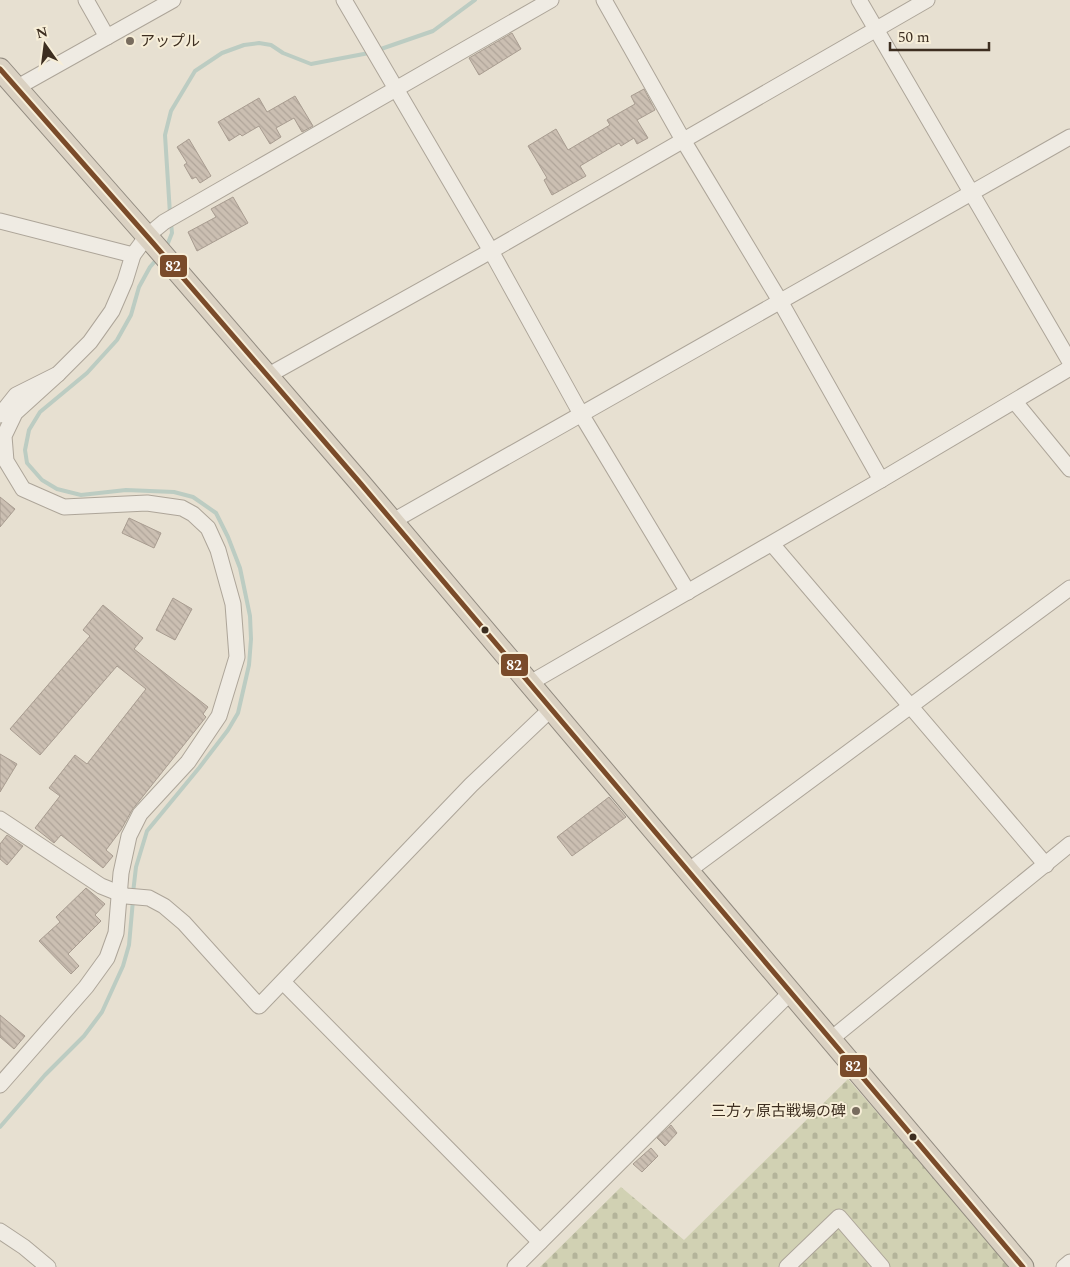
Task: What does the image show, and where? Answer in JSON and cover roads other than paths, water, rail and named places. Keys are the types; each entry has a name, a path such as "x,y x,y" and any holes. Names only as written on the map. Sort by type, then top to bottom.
{"highway":[{"path":"0,69 393,521 1024,1267"}],"street":[{"path":"86,0 107,37"},
{"path":"16,88 173,0"},
{"path":"344,0 491,251 581,414 688,592"},
{"path":"0,221 133,255 155,245 164,222 551,0"},
{"path":"604,0 683,140 780,301 881,480"},
{"path":"859,0 1070,362"},
{"path":"268,376 491,251 927,0"},
{"path":"393,521 1070,137"},
{"path":"0,1085 86,987 107,958 116,933 129,836 140,814 188,762 218,716 236,657 234,604 218,550 208,528 193,514 182,508 147,503 64,506 23,489 6,461 4,436 15,413 90,342 112,310 125,281 133,255"},
{"path":"530,683 772,544 1070,368"},
{"path":"0,415 16,395 58,374"},
{"path":"1015,402 1070,469"},
{"path":"772,544 1046,865"},
{"path":"688,871 1070,588"},
{"path":"0,819 101,886 122,895 149,898 164,906 184,923 259,1006 471,785 551,709"},
{"path":"831,1039 1070,844"},
{"path":"282,982 540,1242"},
{"path":"515,1267 791,992"},
{"path":"787,1267 838,1216 882,1267"},
{"path":"0,1231 24,1246 48,1267"},
{"path":"1064,1267 1070,1262"}],"waterway":[{"path":"378,50 433,31 475,0"},
{"path":"170,214 165,135 171,111 195,71 222,53 244,45 259,43 271,45 283,53 311,64 369,53"},
{"path":"166,248 172,233 171,223"},
{"path":"133,893 136,867 147,831 199,768 228,730 238,713 249,665 251,639 250,616 240,568 216,513 193,497 174,492 126,490 81,495 57,489 42,480 27,463 25,450 29,430 40,412 87,373 117,340 131,315 139,287 150,267 157,259"},
{"path":"0,1127 45,1075 84,1036 102,1012 123,966 129,945 133,900"}],"place":[{"name":"アップル","path":"130,41"},
{"name":"三方ヶ原古戦場の碑","path":"856,1111"}]}
